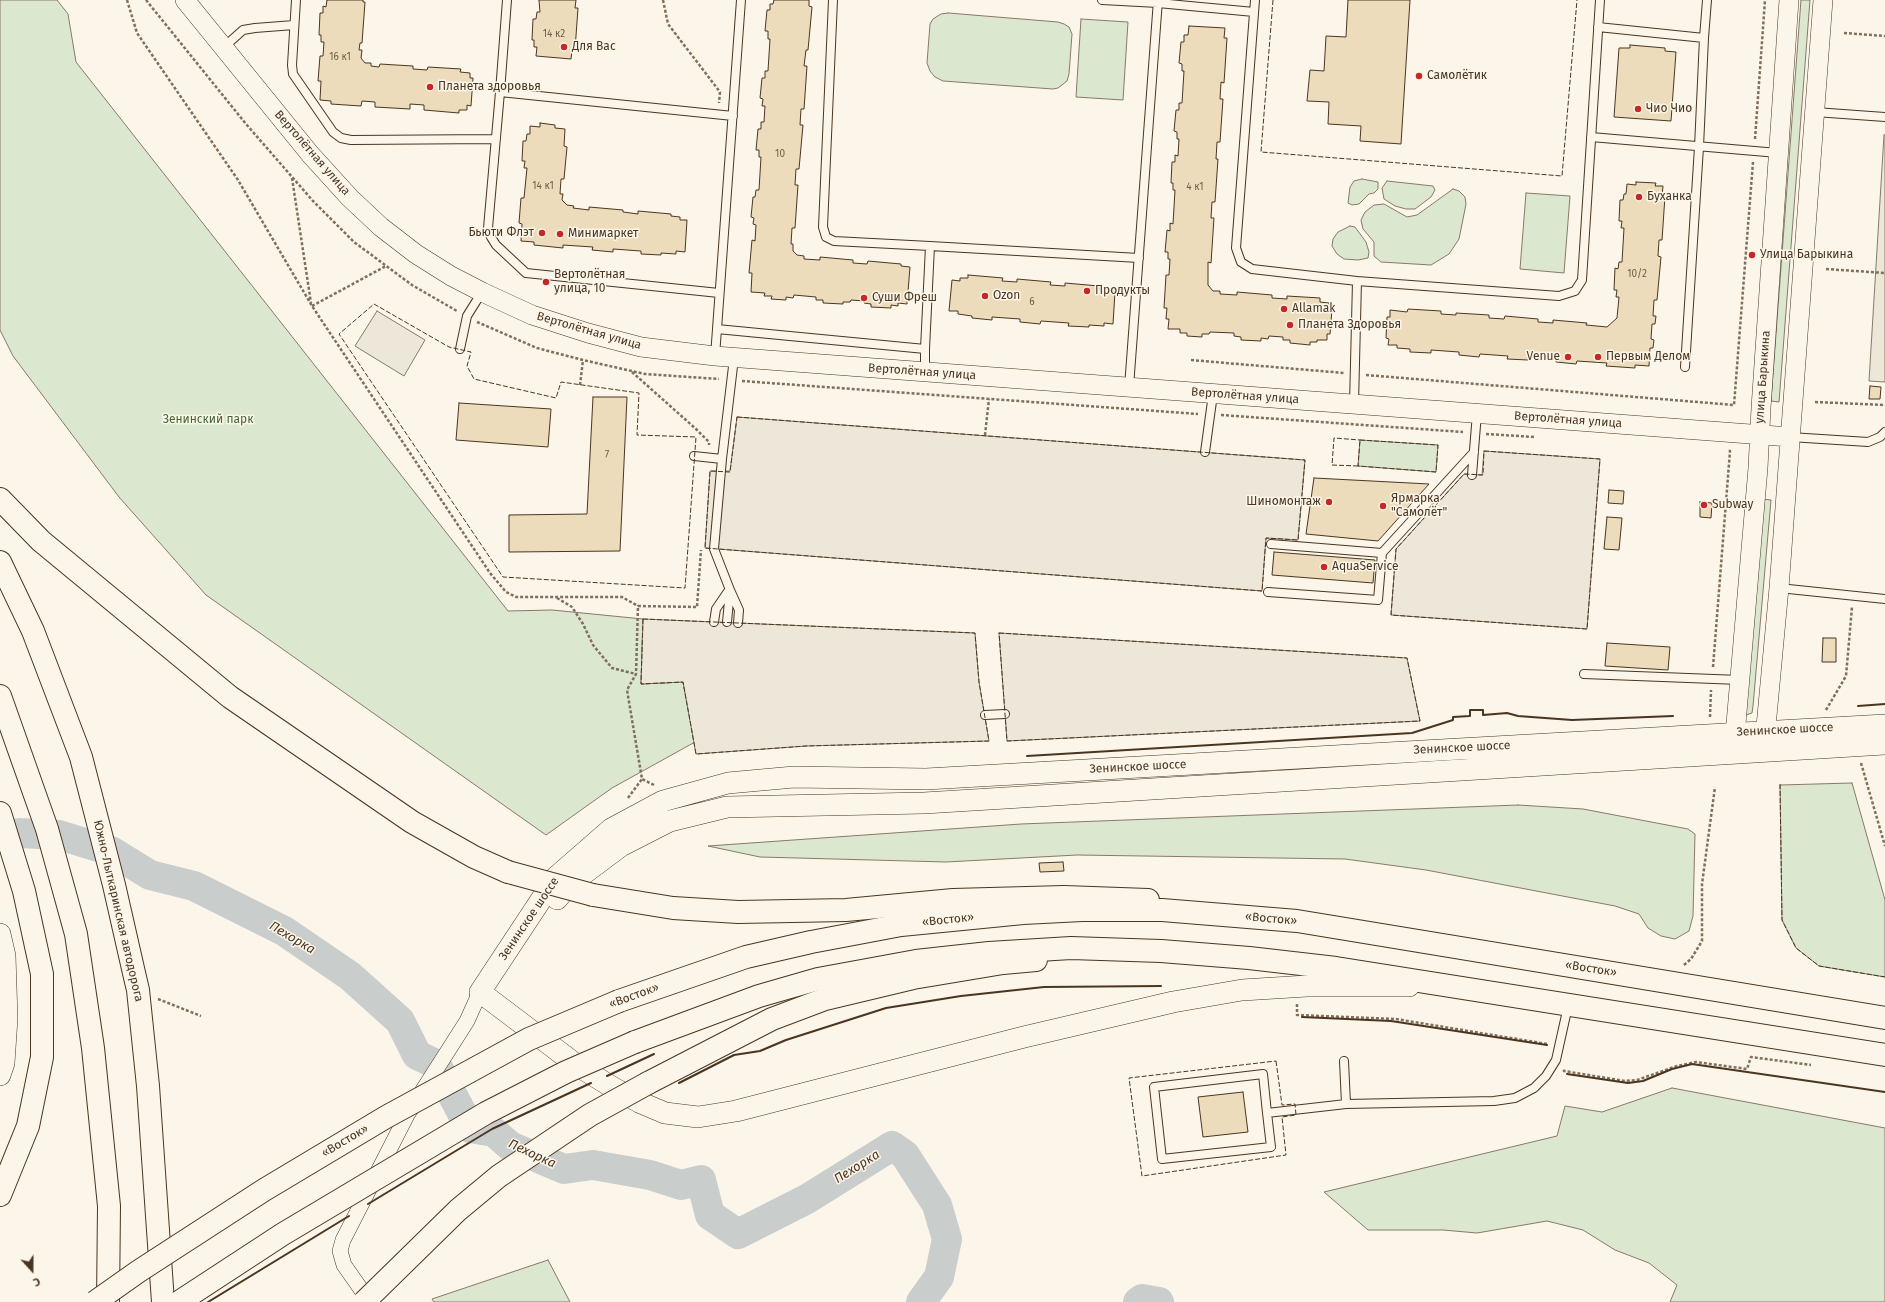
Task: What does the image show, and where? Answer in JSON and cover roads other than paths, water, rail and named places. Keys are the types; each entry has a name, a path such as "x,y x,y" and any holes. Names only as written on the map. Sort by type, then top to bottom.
{"main road":[{"path":"0,499 41,541 230,697 412,822 474,857 508,872 593,895 673,908 738,912 846,910 953,900 1064,897 1146,900 1297,921"},
{"name":"Южно-Лыткаринская автодорога","path":"0,562 33,631 81,757 114,884 136,981 148,1086 163,1302"},
{"path":"0,696 47,829 76,934 93,1048 108,1206 108,1302"},
{"name":"Зенинское шоссе","path":"1765,741 1885,725"},
{"name":"Зенинское шоссе","path":"480,992 556,877 611,829 663,801 728,783 794,777 926,779 1735,732 1765,741 1885,744"},
{"path":"1447,987 1307,986 1242,990 1173,1002 1017,1039 736,1111 698,1117 665,1113 639,1102 612,1087 578,1066 480,992 506,962 538,920 570,884 621,846 670,821 727,807 932,802 1733,753 1765,741"},
{"path":"0,813 24,891 42,974 42,1057 28,1126 0,1195"},
{"name":"«Восток»","path":"95,1302 139,1271 258,1195 386,1117 529,1039 618,1001 746,957 811,942 901,925 1023,913 1082,910 1162,910 1297,921 1885,1018"},
{"path":"0,934 5,956 6,1018 4,1063 0,1075"},
{"path":"180,1302 282,1234 486,1113 566,1072 635,1042 759,996 818,979 916,961 989,953 1064,949 1147,951 1249,958 1336,968 1849,1051 1885,1055"},
{"path":"364,1302 458,1210 499,1176 590,1115 648,1083 772,1019 825,999 914,978 1003,963 1147,951"}],"street":[{"name":"Вертолётная улица","path":"185,0 310,154 350,198 382,227 416,254 451,276 482,292 532,315 588,333 641,347 734,358 1790,437"},
{"name":"улица Барыкина","path":"1733,753 1759,434 1789,0"},
{"path":"1765,741 1779,588 1823,0"},
{"path":"370,1302 344,1265 340,1251 343,1240 407,1115 461,1029 480,992"}],"lane":[{"path":"296,0 292,65 293,74 333,132 341,138 351,140 496,139"},
{"path":"507,0 488,228 496,245 526,273 719,293"},
{"path":"714,356 741,0"},
{"path":"833,0 823,227 826,236 834,241 1139,258"},
{"path":"1102,0 1158,2 1254,12"},
{"path":"1255,0 1236,248 1241,262 1252,269 1356,281 1560,296 1575,291 1582,280 1600,0"},
{"path":"1685,367 1707,0"},
{"path":"1129,387 1158,2"},
{"path":"224,47 243,30 294,25"},
{"path":"1598,27 1704,38"},
{"path":"500,92 733,116"},
{"path":"1815,112 1885,117"},
{"path":"1591,137 1778,153"},
{"path":"924,372 930,246"},
{"path":"1354,404 1356,281"},
{"path":"460,349 467,316 482,292"},
{"path":"717,329 926,349"},
{"path":"734,358 722,458 714,549 739,610 738,623"},
{"path":"1205,452 1213,394"},
{"path":"1472,475 1477,413"},
{"path":"1790,437 1868,442 1885,432"},
{"path":"1268,592 1378,600 1382,553 1474,452"},
{"path":"694,456 722,458"},
{"path":"1271,544 1382,553"},
{"path":"1779,588 1885,599"},
{"path":"714,622 716,609 730,590"},
{"path":"727,622 730,590"},
{"path":"1584,674 1740,680"},
{"path":"985,715 1005,714"},
{"path":"1267,1113 1346,1104 1494,1101 1515,1098 1534,1088 1546,1076 1556,1060 1568,1005"},
{"path":"1344,1061 1346,1104"},
{"path":"1263,1074 1267,1113 1271,1146 1162,1160 1154,1087 1263,1074"}],"waterway":[{"name":"Пехорка","path":"0,838 19,833 59,835 111,851 150,875 194,886 284,931 350,976 400,1021 417,1055 436,1064 470,1128 494,1132 510,1146 564,1169 593,1165 650,1175 681,1185 701,1180 710,1215 738,1234 807,1199 892,1146 905,1155 937,1205 947,1239 939,1277 921,1302"},
{"name":"Пехорка","path":"1138,1302 1142,1299 1159,1302"}],"place":[{"name":"Для Вас","path":"564,47"},
{"name":"Самолётик","path":"1419,76"},
{"name":"Планета здоровья","path":"430,87"},
{"name":"Чио Чио","path":"1638,109"},
{"name":"Буханка","path":"1639,197"},
{"name":"Бьюти Флэт","path":"542,233"},
{"name":"Минимаркет","path":"560,234"},
{"name":"Улица Барыкина","path":"1752,255"},
{"name":"Вертолётная улица, 10","path":"546,282"},
{"name":"Продукты","path":"1087,291"},
{"name":"Ozon","path":"985,296"},
{"name":"Суши Фреш","path":"864,298"},
{"name":"Allamak","path":"1284,309"},
{"name":"Планета Здоровья","path":"1290,325"},
{"name":"Venue","path":"1568,357"},
{"name":"Первым Делом","path":"1598,357"},
{"name":"Шиномонтаж","path":"1329,502"},
{"name":"Subway","path":"1704,505"},
{"name":"Ярмарка \"Самолёт\"","path":"1383,506"},
{"name":"AquaService","path":"1324,567"}],"park label":[{"name":"Зенинский парк","path":"208,420"}]}
